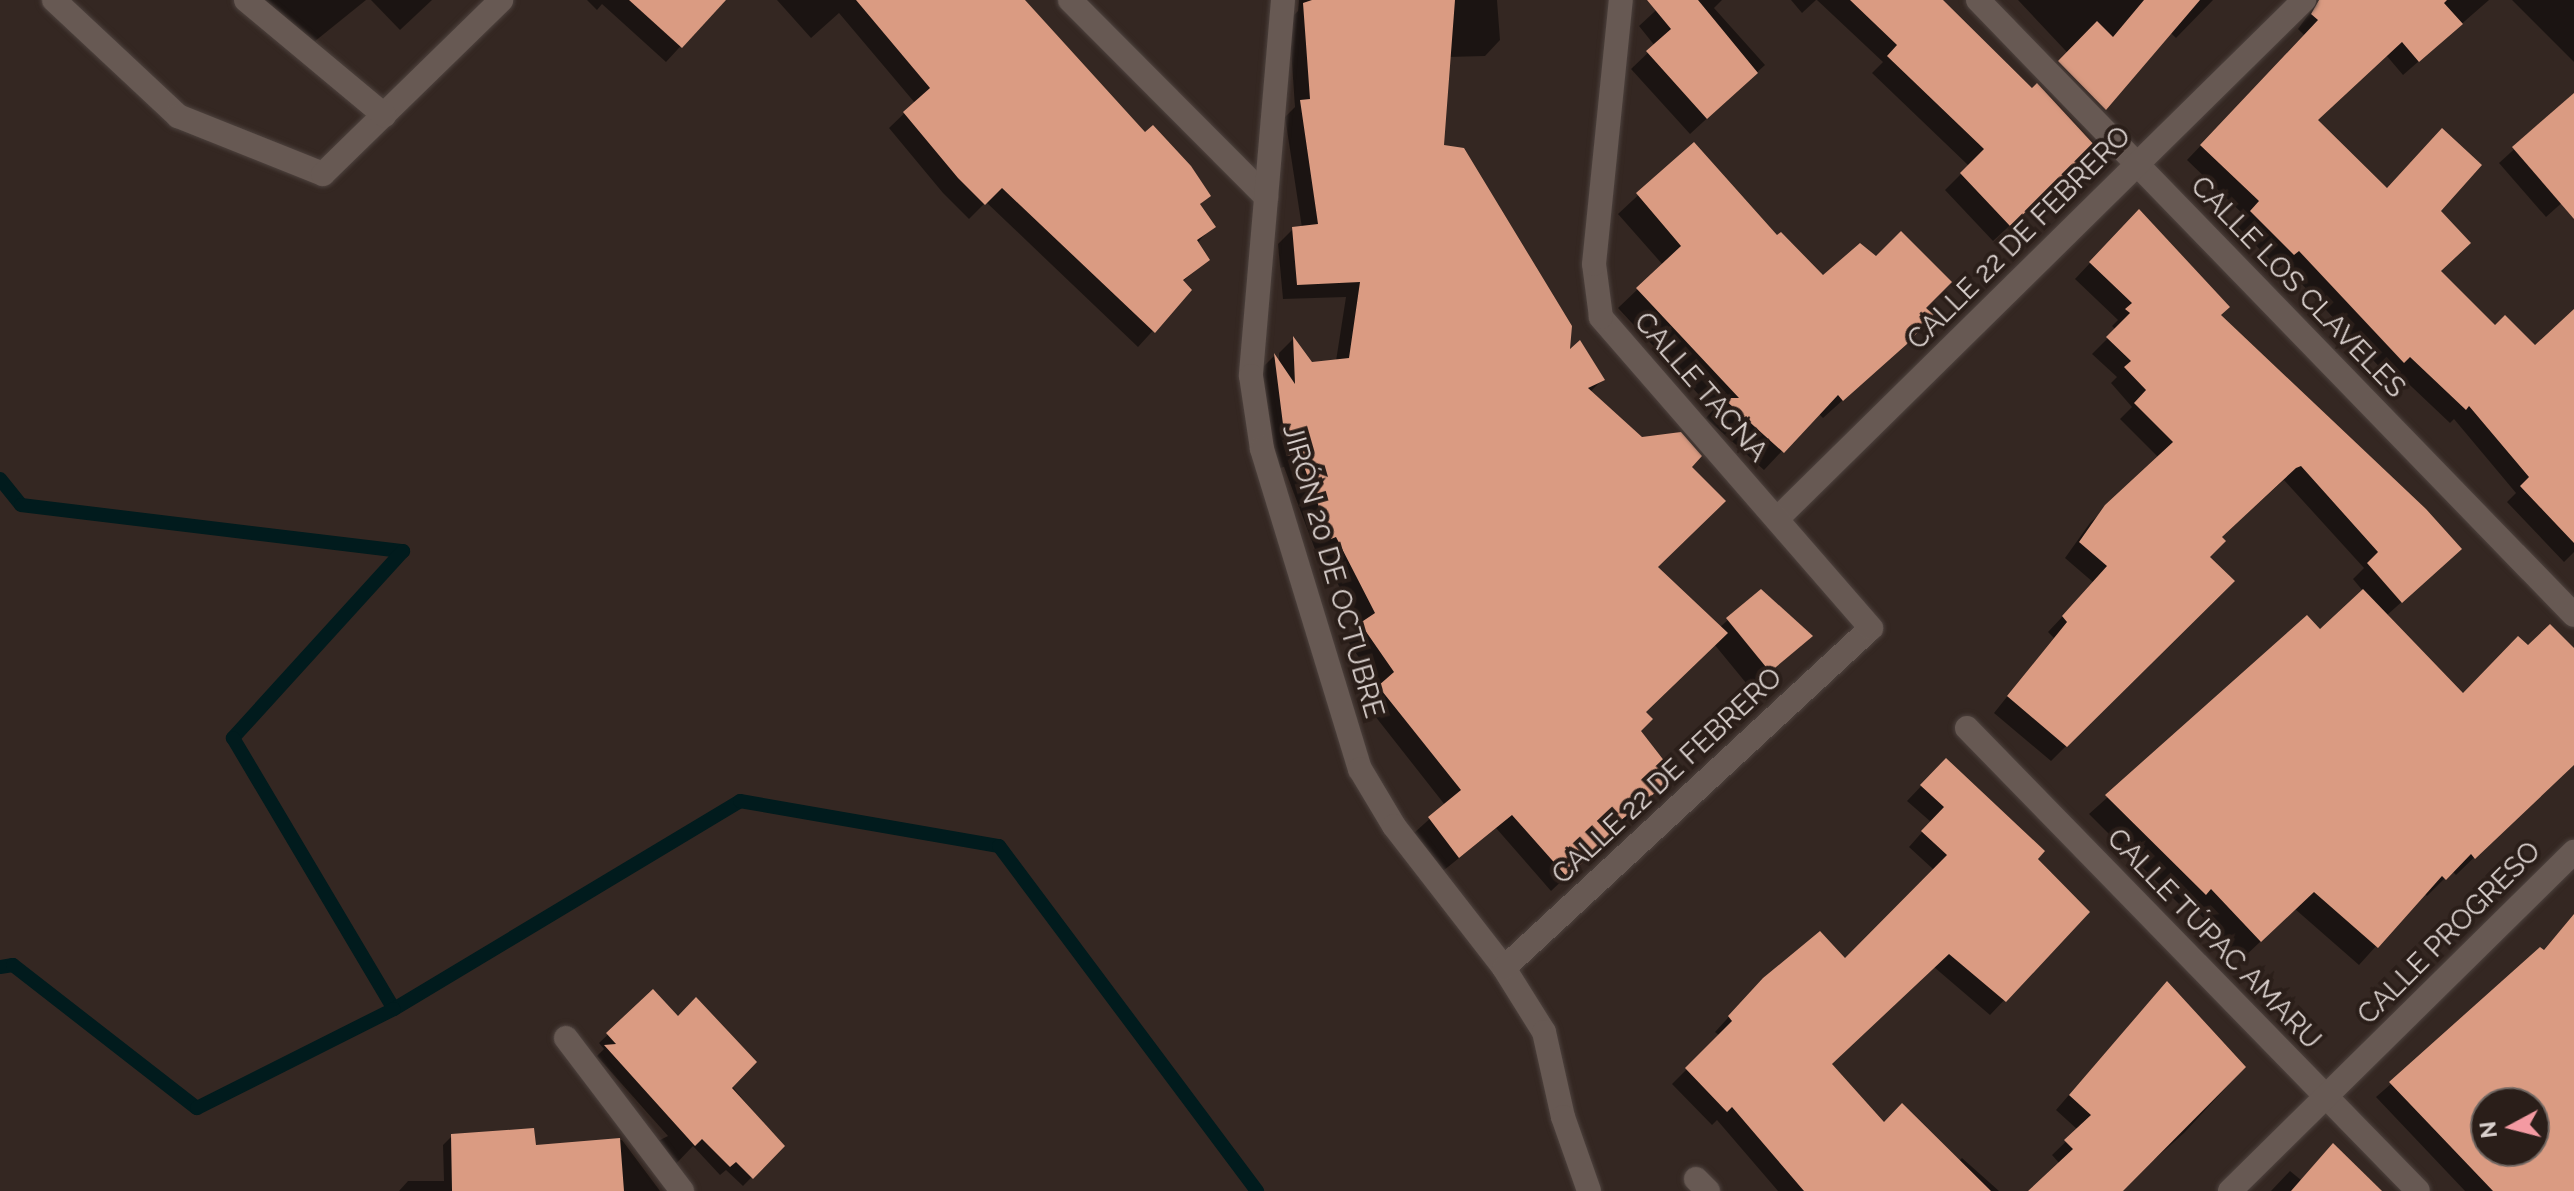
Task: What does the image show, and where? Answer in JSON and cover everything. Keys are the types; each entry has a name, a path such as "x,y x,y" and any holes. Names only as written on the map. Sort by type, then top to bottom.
{"street":[{"path":"54,0 178,116 323,174 501,0"},
{"path":"246,0 384,115"},
{"path":"1070,0 1266,197"},
{"name":"JIRÓN 20 DE OCTUBRE","path":"1283,0 1251,376 1262,449 1360,769 1394,826 1504,968 1544,1032 1563,1117 1589,1191"},
{"name":"CALLE TACNA","path":"1621,0 1594,264 1601,317 1871,628"},
{"name":"CALLE LOS CLAVELES","path":"1978,0 2574,615"},
{"name":"CALLE 22 DE FEBRERO","path":"1777,519 2304,0"},
{"name":"CALLE 22 DE FEBRERO","path":"1504,968 1871,628"},
{"name":"CALLE TÚPAC AMARU","path":"1967,728 2418,1191"},
{"name":"CALLE PROGRESO","path":"2230,1191 2574,852"},
{"path":"566,1038 682,1191"}],"building":[{"path":"629,0 726,0 682,48"},
{"path":"856,0 1025,0 1145,132 1153,125 1191,166 1211,196 1200,204 1216,227 1197,240 1210,260 1183,280 1192,290 1155,333 1002,188 985,205 958,178 903,112 930,88"},
{"path":"1312,0 1455,0 1444,145 1464,148 1572,326 1570,349 1580,340 1605,380 1588,388 1642,437 1681,432 1702,456 1692,467 1726,501 1658,567 1728,633 1646,712 1653,719 1641,731 1676,776 1615,825 1619,830 1567,877 1512,815 1459,858 1428,817 1461,790 1378,686 1394,672 1360,623 1375,613 1336,537 1331,539 1299,453 1287,456 1274,353 1295,384 1293,336 1312,362 1349,358 1360,282 1297,285 1292,227 1318,224 1300,100 1310,99 1303,3"},
{"path":"1647,0 1698,0 1758,73 1707,119 1646,51 1671,29"},
{"path":"1850,0 1943,0 2032,88 2037,83 2097,148 2010,226 1960,173 1984,149 1887,56 1897,45"},
{"path":"2144,0 2200,0 2106,110 2058,61 2097,21 2113,37"},
{"path":"2319,0 2447,0 2444,3 2463,24 2419,62 2402,42 2318,120 2387,188 2442,128 2482,165 2441,211 2471,243 2441,271 2495,325 2505,315 2535,345 2574,309 2574,543 2520,486 2529,477 2469,406 2466,410 2410,357 2404,363 2299,251 2294,255 2250,211 2259,201 2200,145 2318,20 2311,14"},
{"path":"2574,93 2574,219 2512,147"},
{"path":"1694,142 1777,235 1781,232 1823,275 1860,243 1876,256 1901,231 1952,282 1926,308 1934,314 1907,344 1843,401 1838,395 1784,453 1723,398 1739,398 1636,288 1681,246 1636,193"},
{"path":"2139,209 2230,307 2221,315 2426,509 2462,549 2402,603 2367,563 2378,552 2301,466 2296,468 2222,537 2226,541 2210,557 2235,581 2067,747 2007,696 2067,622 2062,616 2107,566 2079,542 2105,505 2173,442 2134,403 2146,390 2124,367 2131,361 2106,337 2130,313 2125,309 2132,303 2089,262"},
{"path":"1761,589 1813,636 1770,672 1726,618"},
{"path":"2363,589 2463,693 2518,636 2528,645 2550,624 2574,648 2574,765 2475,859 2471,854 2446,880 2442,876 2378,948 2314,892 2261,942 2211,889 2206,895 2105,795 2307,615 2320,629"},
{"path":"1946,758 2045,851 2038,859 2090,912 2006,1002 1949,954 1832,1064 1884,1122 1902,1103 1991,1191 1804,1191 1732,1107 1727,1112 1685,1068 1732,1021 1728,1016 1763,978 1820,931 1845,958 1947,855 1921,831 1944,807 1920,785"},
{"path":"2574,914 2574,1191 2493,1191 2470,1167 2550,1167 2550,1087 2470,1087 2470,1167 2389,1082 2540,947 2544,950"},
{"path":"2167,981 2246,1067 2123,1191 2028,1191 2073,1149 2064,1140 2091,1115 2069,1095"},
{"path":"653,989 678,1016 696,997 757,1062 732,1088 785,1146 753,1179 736,1162 730,1167 702,1139 695,1146 604,1045 616,1044 606,1033"},
{"path":"534,1128 536,1145 620,1138 624,1191 452,1191 451,1134"},
{"path":"2333,1143 2382,1191 2291,1191"}],"waterway":[{"path":"0,479 21,505 403,551 233,738 394,1009 740,801 999,846 1257,1191"},
{"path":"0,967 13,965 197,1108 394,1009"}]}
